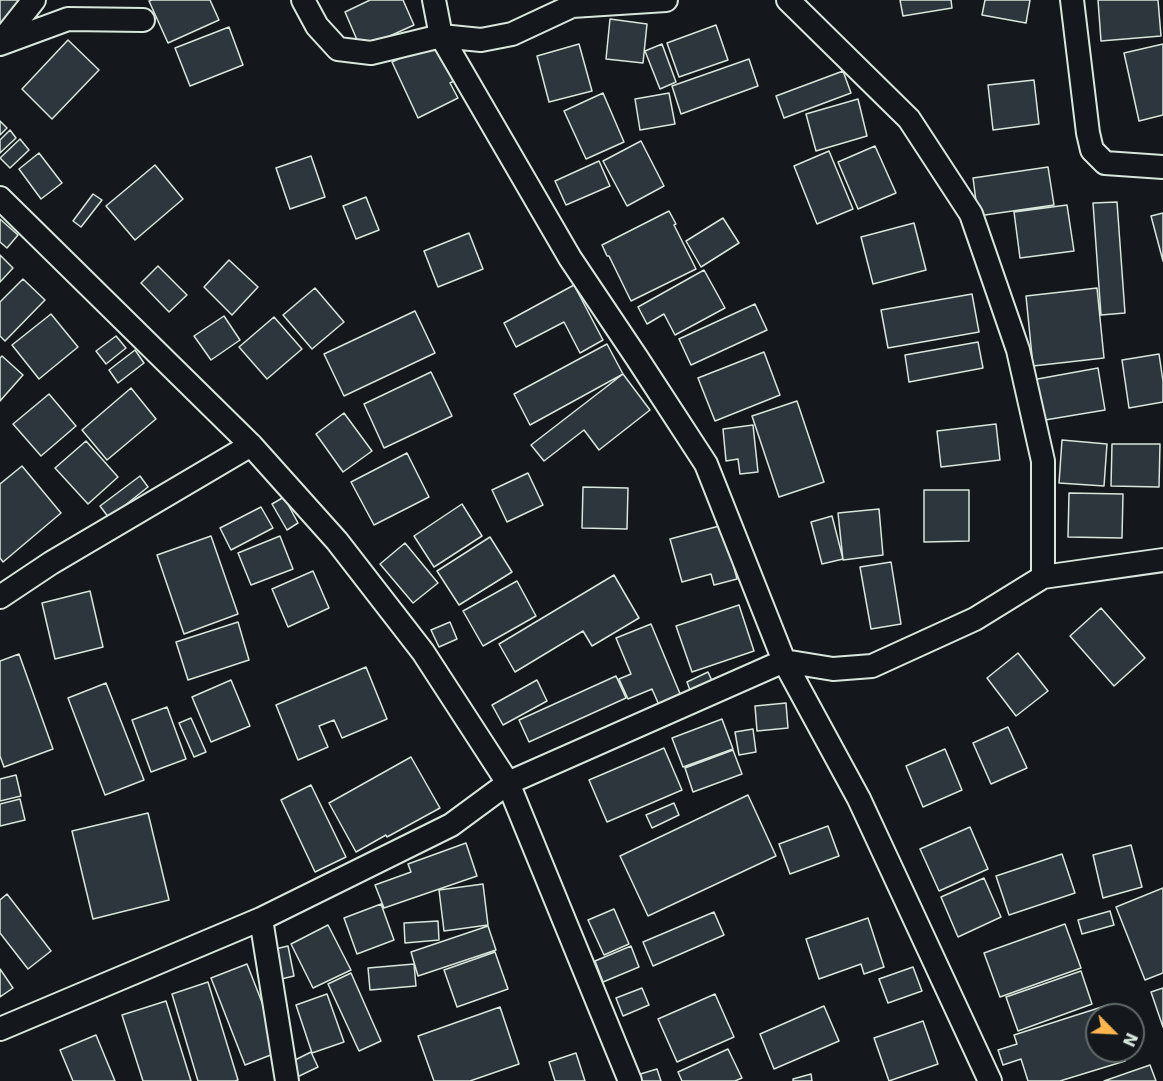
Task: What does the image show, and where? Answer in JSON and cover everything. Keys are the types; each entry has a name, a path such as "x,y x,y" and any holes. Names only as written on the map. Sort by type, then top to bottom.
{"street":[{"path":"0,43 34,0"},
{"path":"303,0 317,26 338,49 371,53 441,36 482,40 512,34 572,6 666,0"},
{"path":"434,0 441,36 570,258 706,464 784,660 859,799 990,1081"},
{"path":"788,0 909,119 970,214 1018,350 1043,461 1043,577"},
{"path":"1072,0 1092,150 1105,163 1163,167"},
{"path":"0,43 68,19 143,20"},
{"path":"0,198 250,445 337,541 423,652 508,783 630,1081"},
{"path":"0,597 51,563 250,445"},
{"path":"0,1029 261,919 451,825 508,783 784,660 833,669 872,666 975,619 1043,577 1163,560"},
{"path":"261,919 287,1081"}],"building":[{"path":"0,0 28,0 0,29"},
{"path":"210,0 219,20 168,43 149,1"},
{"path":"370,0 403,0 414,25 361,49 345,12"},
{"path":"900,0 951,0 952,8 903,16"},
{"path":"985,0 1030,0 1026,23 982,15"},
{"path":"1098,0 1158,0 1161,36 1101,41"},
{"path":"610,19 647,24 643,63 606,59"},
{"path":"716,25 728,60 679,77 667,43"},
{"path":"229,27 243,65 190,86 175,48"},
{"path":"68,40 99,70 52,119 22,89"},
{"path":"436,42 454,81 450,83 458,98 418,118 392,62"},
{"path":"579,44 592,91 549,102 537,56"},
{"path":"662,44 676,82 660,89 645,51"},
{"path":"1163,44 1163,115 1139,121 1124,53"},
{"path":"749,59 758,86 681,114 672,86"},
{"path":"843,71 851,93 784,118 776,96"},
{"path":"1034,80 1039,124 993,130 988,85"},
{"path":"603,93 624,142 586,159 564,111"},
{"path":"669,93 675,124 640,130 635,99"},
{"path":"858,99 867,136 816,151 806,114"},
{"path":"0,121 7,128 0,135"},
{"path":"10,130 16,138 0,153 0,140"},
{"path":"20,139 29,150 10,168 0,158"},
{"path":"641,141 664,186 627,206 603,161"},
{"path":"875,146 896,193 858,209 838,162"},
{"path":"829,151 853,209 817,224 794,166"},
{"path":"39,153 62,183 41,199 19,169"},
{"path":"311,156 325,197 290,209 276,168"},
{"path":"599,161 610,186 566,205 555,181"},
{"path":"155,165 183,199 135,240 106,206"},
{"path":"1048,167 1054,205 978,216 973,178"},
{"path":"93,194 102,200 81,227 73,221"},
{"path":"366,197 379,230 356,239 343,206"},
{"path":"1117,202 1125,313 1101,315 1093,203"},
{"path":"1067,205 1074,251 1020,258 1014,212"},
{"path":"669,211 696,269 631,301 602,245"},
{"path":"1163,213 1163,261 1151,216"},
{"path":"723,218 739,243 701,267 686,241"},
{"path":"0,219 18,235 7,248 0,242"},
{"path":"914,223 926,270 873,284 861,237"},
{"path":"469,233 483,269 438,287 424,251"},
{"path":"0,255 13,268 0,282"},
{"path":"229,260 258,287 232,315 204,287"},
{"path":"158,266 187,295 169,312 141,283"},
{"path":"704,270 725,308 675,335 664,314 647,324 638,307"},
{"path":"23,279 45,300 5,341 0,336 0,302"},
{"path":"574,285 603,340 580,353 564,322 516,347 504,323"},
{"path":"315,288 344,322 312,349 283,315"},
{"path":"1097,288 1104,358 1033,366 1026,296"},
{"path":"972,294 979,332 888,348 881,310"},
{"path":"755,304 767,330 691,365 679,339"},
{"path":"415,311 435,353 344,396 324,354"},
{"path":"51,314 78,347 39,379 12,345"},
{"path":"224,316 240,340 211,360 194,336"},
{"path":"274,317 302,349 267,379 239,347"},
{"path":"116,336 126,348 106,364 96,351"},
{"path":"978,342 983,368 909,382 905,355"},
{"path":"607,344 623,374 530,425 514,394"},
{"path":"135,350 144,363 118,383 109,370"},
{"path":"764,352 780,395 715,421 698,378"},
{"path":"1159,354 1163,402 1129,408 1122,360"},
{"path":"2,356 23,375 0,401 0,358"},
{"path":"1098,368 1105,410 1039,421 1032,380"},
{"path":"431,372 452,416 384,448 364,404"},
{"path":"623,374 650,410 599,450 584,430 544,461 531,445"},
{"path":"131,388 156,419 107,460 82,430"},
{"path":"49,394 76,426 41,456 13,424"},
{"path":"797,401 824,482 779,497 752,416"},
{"path":"344,413 372,451 343,472 316,434"},
{"path":"996,424 1000,460 941,467 937,431"},
{"path":"753,425 758,472 740,474 738,459 726,461 723,429"},
{"path":"1062,440 1107,444 1104,486 1059,483"},
{"path":"86,441 118,477 88,504 55,468"},
{"path":"1112,444 1160,444 1159,487 1111,486"},
{"path":"407,453 429,497 374,525 351,482"},
{"path":"22,466 61,513 3,562 0,558 0,484"},
{"path":"528,473 543,505 507,522 492,490"},
{"path":"140,476 148,487 109,518 100,506"},
{"path":"583,487 628,488 627,529 582,528"},
{"path":"924,490 969,490 969,541 924,542"},
{"path":"1069,493 1123,494 1122,538 1068,537"},
{"path":"284,497 298,523 287,530 272,504"},
{"path":"462,504 482,536 434,567 414,536"},
{"path":"261,507 273,528 231,550 220,528"},
{"path":"879,509 883,555 843,560 838,513"},
{"path":"832,516 843,559 822,564 811,522"},
{"path":"723,525 737,579 714,585 711,574 682,582 670,539"},
{"path":"211,536 238,614 184,634 157,555"},
{"path":"280,536 293,569 251,585 238,553"},
{"path":"490,537 512,572 459,605 437,571"},
{"path":"405,543 438,583 413,603 380,564"},
{"path":"891,562 901,624 871,629 860,567"},
{"path":"313,571 329,608 288,627 272,589"},
{"path":"614,575 639,618 592,646 583,631 515,672 499,644"},
{"path":"517,581 536,616 483,646 463,611"},
{"path":"90,591 103,647 55,659 42,603"},
{"path":"739,605 754,651 692,672 676,626"},
{"path":"1101,608 1145,658 1114,686 1070,636"},
{"path":"238,622 249,660 188,680 176,642"},
{"path":"450,622 457,639 439,647 431,630"},
{"path":"651,624 681,696 659,705 652,689 628,699 619,679 631,674 616,638"},
{"path":"1018,653 1048,691 1016,716 987,678"},
{"path":"19,654 53,749 4,767 0,756 0,661"},
{"path":"366,667 387,719 342,738 334,720 319,726 328,747 298,760 276,705"},
{"path":"708,672 713,683 691,693 687,682"},
{"path":"616,676 626,698 529,742 519,720"},
{"path":"231,680 250,726 211,742 192,697"},
{"path":"537,680 547,701 503,725 492,705"},
{"path":"106,683 144,780 105,795 68,698"},
{"path":"786,703 788,728 757,731 755,706"},
{"path":"167,707 186,759 151,772 132,720"},
{"path":"191,718 206,752 194,757 179,723"},
{"path":"722,719 733,749 683,767 672,738"},
{"path":"1008,727 1027,768 991,784 973,743"},
{"path":"753,729 756,752 739,755 735,732"},
{"path":"664,748 682,790 607,822 589,780"},
{"path":"945,749 962,790 923,807 906,766"},
{"path":"733,750 742,774 693,792 685,768"},
{"path":"411,757 440,808 356,852 329,803"},
{"path":"16,775 21,796 0,801 0,779"},
{"path":"311,785 346,857 315,872 281,800"},
{"path":"748,795 776,856 648,916 620,856"},
{"path":"20,799 25,820 0,826 0,804"},
{"path":"674,803 679,815 652,828 646,815"},
{"path":"148,813 169,900 93,919 72,831"},
{"path":"828,826 839,856 790,874 779,844"},
{"path":"970,827 988,869 939,891 920,849"},
{"path":"466,843 477,876 384,908 375,885 411,872 408,864"},
{"path":"1131,845 1142,887 1103,898 1093,855"},
{"path":"1062,854 1075,893 1009,915 996,876"},
{"path":"984,878 1001,917 958,937 941,897"},
{"path":"483,884 488,925 444,931 439,890"},
{"path":"1163,888 1163,973 1145,980 1116,907"},
{"path":"7,894 51,951 28,969 0,933 0,900"},
{"path":"381,904 394,940 357,954 344,918"},
{"path":"614,909 629,944 604,955 588,920"},
{"path":"1110,911 1114,925 1082,934 1078,920"},
{"path":"714,912 724,935 653,966 643,942"},
{"path":"868,918 884,967 864,974 861,964 819,979 806,939"},
{"path":"438,921 439,940 405,943 404,923"},
{"path":"1065,924 1081,968 1000,997 984,953"},
{"path":"328,925 351,970 313,988 291,944"},
{"path":"488,926 496,950 418,976 411,952"},
{"path":"288,946 294,976 277,980 271,950"},
{"path":"631,946 639,967 603,982 595,961"},
{"path":"495,952 508,989 457,1007 444,970"},
{"path":"247,964 281,1051 245,1065 211,978"},
{"path":"414,964 416,986 370,990 368,968"},
{"path":"913,967 922,991 888,1003 879,979"},
{"path":"0,969 13,988 0,997"},
{"path":"1081,971 1092,1003 1085,1003 1085,1007 1018,1031 1006,997"},
{"path":"351,973 381,1041 359,1051 328,984"},
{"path":"208,982 238,1080 235,1081 198,1081 172,994"},
{"path":"642,988 649,1005 623,1016 616,998"},
{"path":"1163,988 1163,1027 1151,992"},
{"path":"327,994 344,1042 312,1053 296,1005"},
{"path":"715,994 734,1037 677,1062 658,1019"},
{"path":"166,1001 191,1081 143,1081 122,1015"},
{"path":"824,1006 839,1041 774,1069 760,1034"},
{"path":"500,1007 519,1064 470,1081 434,1081 418,1036"},
{"path":"1085,1012 1085,1063 1118,1063 1060,1081 1028,1081 1021,1059 1003,1065 998,1050 1017,1044 1014,1035"},
{"path":"923,1021 938,1064 889,1081 874,1038"},
{"path":"96,1035 115,1081 73,1081 60,1050"},
{"path":"728,1049 742,1078 735,1081 682,1081 678,1072"},
{"path":"311,1052 318,1067 293,1079 287,1064"},
{"path":"576,1053 585,1081 555,1081 549,1062"},
{"path":"1150,1065 1156,1081 1104,1081"},
{"path":"657,1069 661,1081 639,1081 637,1075"},
{"path":"811,1074 812,1081 793,1081 793,1079"}]}
